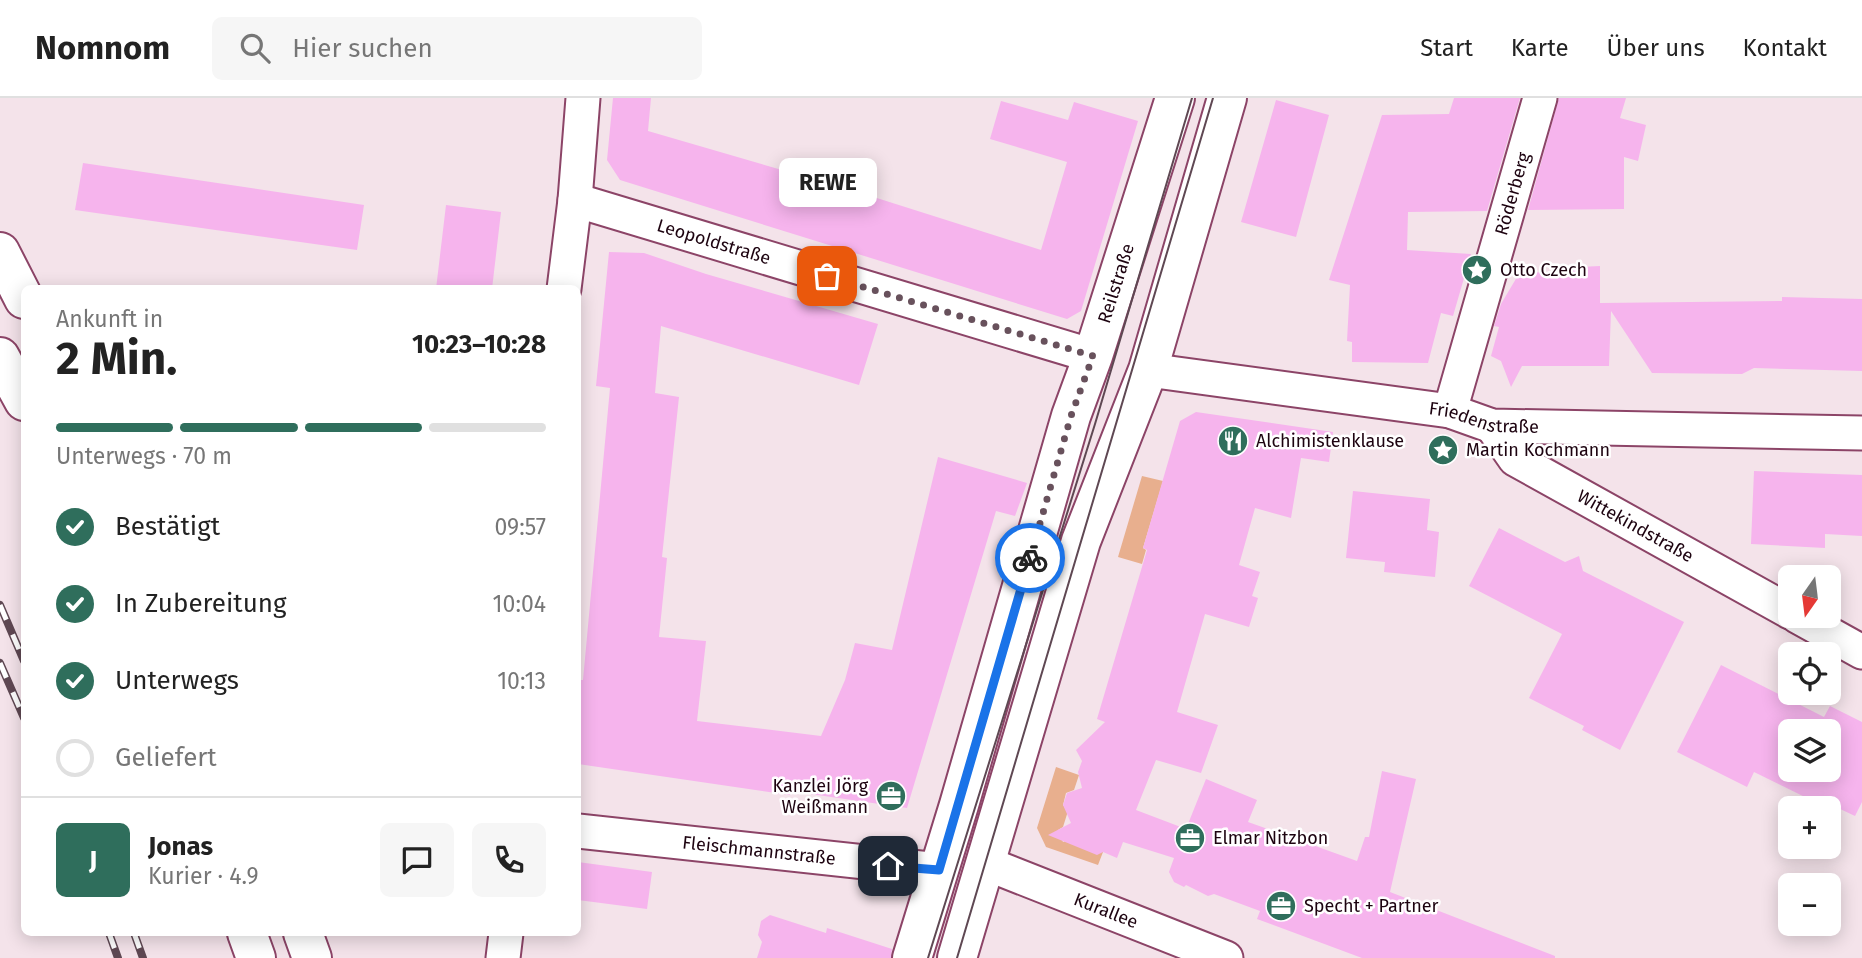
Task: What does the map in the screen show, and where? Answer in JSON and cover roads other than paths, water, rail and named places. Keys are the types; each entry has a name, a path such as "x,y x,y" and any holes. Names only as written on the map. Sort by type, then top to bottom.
{"street":[{"path":"565,285 576,200 583,98"},
{"name":"Reilstraße","path":"912,958 1071,416 1093,356 1175,98"},
{"path":"957,958 1081,541 1148,370 1227,98"},
{"name":"Röderberg","path":"1450,411 1540,98"},
{"name":"Leopoldstraße","path":"576,200 1093,356"},
{"path":"0,252 21,293"},
{"path":"0,357 21,396"},
{"name":"Friedenstraße","path":"1148,370 1450,411 1492,426 1862,433"},
{"name":"Wittekindstraße","path":"1492,426 1515,459 1778,605"},
{"path":"1819,628 1862,652"},
{"name":"Fleischmannstraße","path":"581,831 939,870"},
{"path":"939,870 985,863"},
{"name":"Kurallee","path":"985,863 1226,958"},
{"path":"248,936 256,958"},
{"path":"304,936 312,958"},
{"path":"503,958 506,936"}],"tram line":[{"path":"928,958 1095,424 1192,98"},
{"path":"957,958 1213,98"}],"railway":[{"path":"0,605 21,654"},
{"path":"0,663 21,711"},
{"path":"110,936 118,958"},
{"path":"135,936 143,958"}],"place":[{"name":"Otto Czech","path":"1477,270"},
{"name":"REWE","path":"827,276"},
{"name":"Alchimistenklause","path":"1233,441"},
{"name":"Martin Kochmann","path":"1443,450"},
{"name":"Kanzlei Jörg Weißmann","path":"891,796"},
{"name":"Elmar Nitzbon","path":"1190,838"},
{"name":"Specht + Partner","path":"1281,906"}]}
